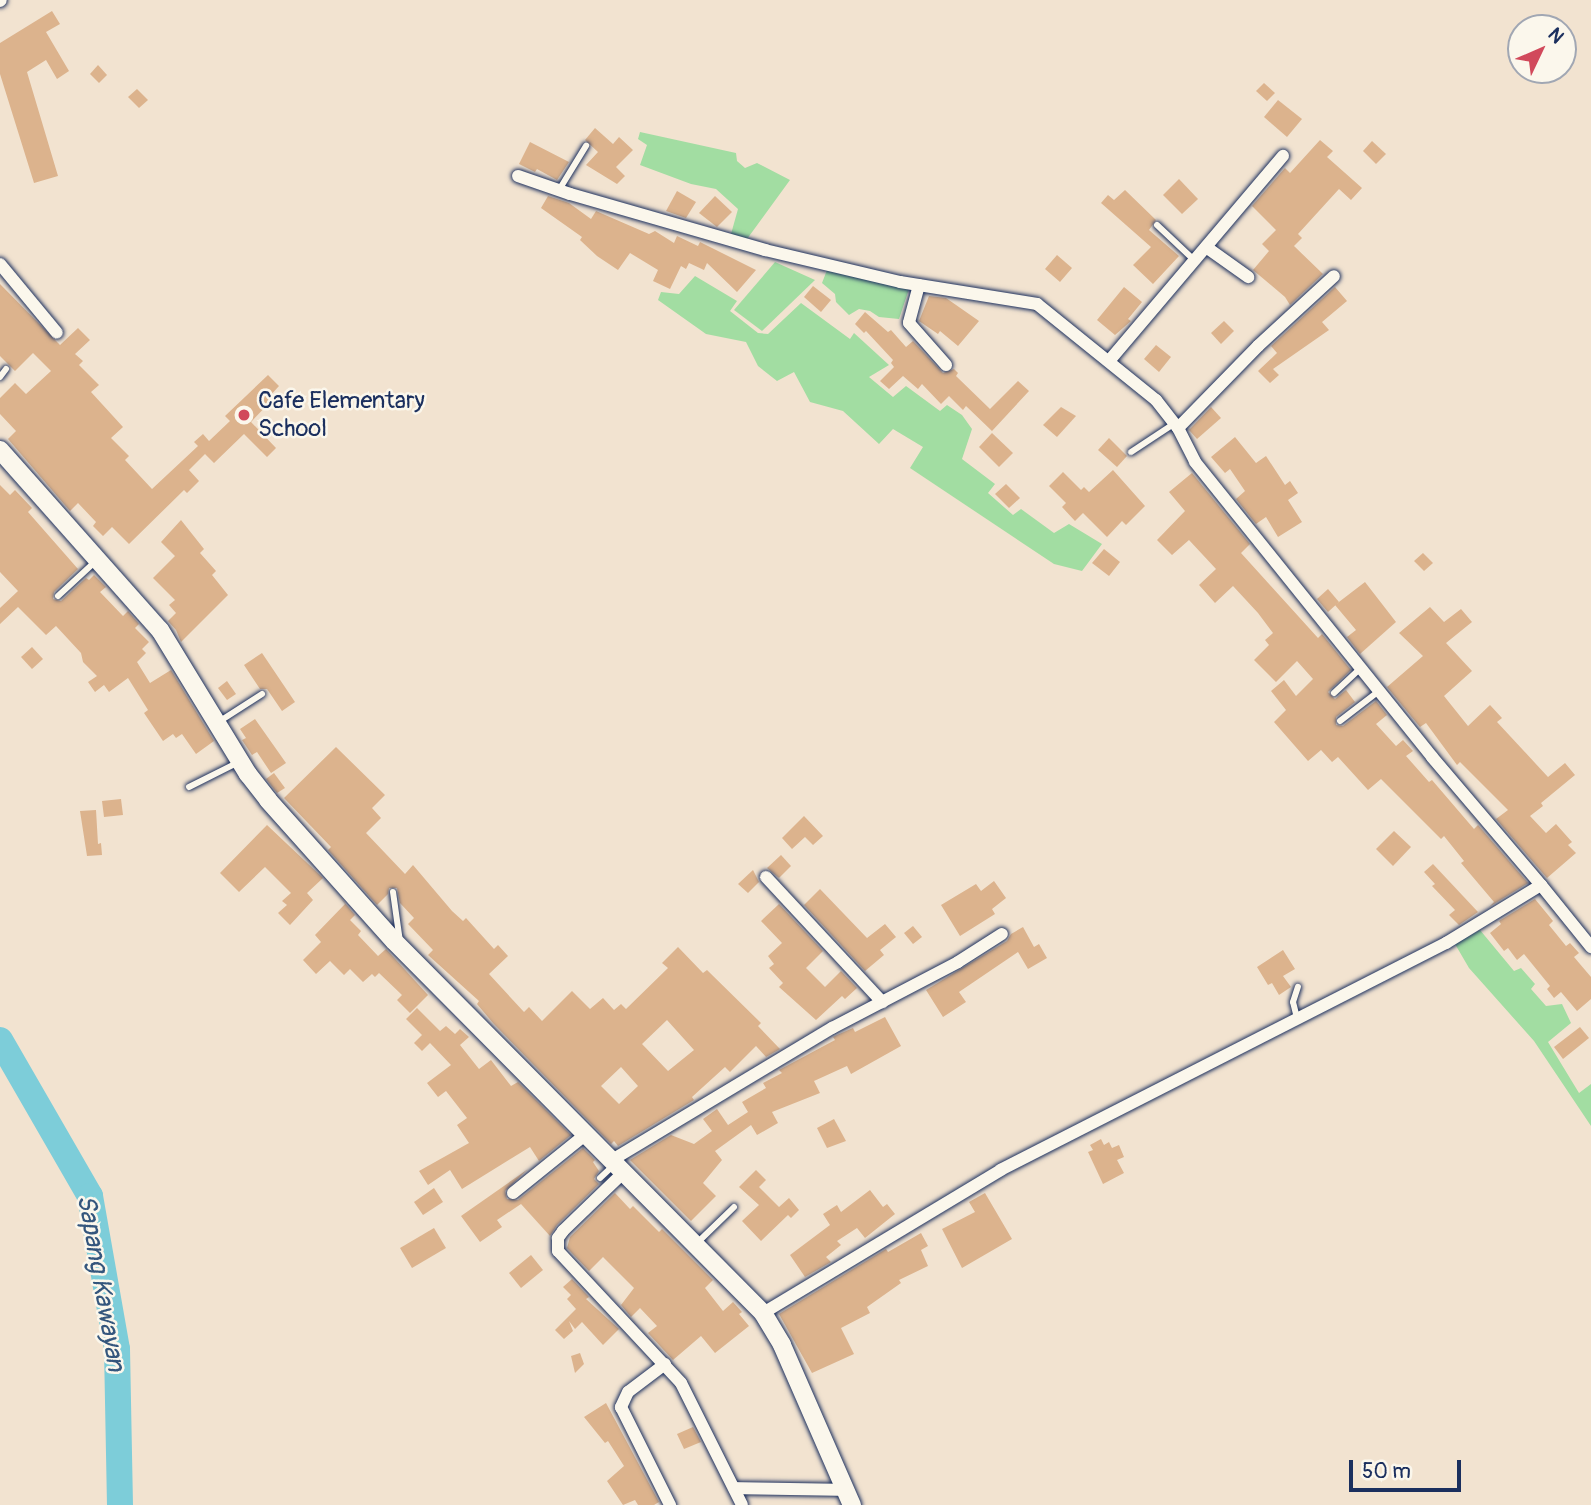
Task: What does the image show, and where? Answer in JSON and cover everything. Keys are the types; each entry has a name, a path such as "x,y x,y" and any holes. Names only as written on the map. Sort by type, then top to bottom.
{"street":[{"path":"1109,361 1283,156"},
{"path":"518,176 765,250 919,285 1037,304 1156,400 1177,425 1195,462 1379,691 1591,947"},
{"path":"1206,247 1248,277"},
{"path":"0,264 57,333"},
{"path":"1177,425 1334,276"},
{"path":"919,285 909,323 946,365"},
{"path":"3,459 99,559 160,630 241,762 268,800 401,948 763,1313 782,1345 849,1497 734,1488"},
{"path":"766,877 882,1002"},
{"path":"763,1313 1001,1170 1446,943 1541,886"},
{"path":"742,1505 681,1383 558,1251 556,1244 562,1231 617,1165 832,1028 1002,934"},
{"path":"513,1193 586,1133"},
{"path":"665,1364 628,1392 621,1407 670,1505"}],"lane":[{"path":"559,190 586,146"},
{"path":"1157,225 1194,260"},
{"path":"0,377 6,369"},
{"path":"1131,452 1177,425"},
{"path":"58,596 99,559"},
{"path":"1334,693 1361,668"},
{"path":"1340,721 1379,691"},
{"path":"218,722 261,694"},
{"path":"189,787 241,762"},
{"path":"393,892 401,948"},
{"path":"1297,1018 1293,1002 1298,987"},
{"path":"600,1178 617,1165"},
{"path":"695,1245 734,1207"}],"green space":[{"path":"640,132 736,153 737,161 745,168 757,163 790,180 747,239 731,234 738,209 716,189 691,184 640,165 647,145 638,139"},
{"path":"775,262 815,280 762,331 734,310"},
{"path":"827,270 909,289 899,319 879,317 870,311 859,309 849,315 836,302 835,294 822,283"},
{"path":"695,276 737,301 730,311 758,333 768,334 801,303 850,339 854,333 889,365 869,377 893,397 906,386 940,411 947,405 962,415 972,429 962,459 995,484 988,493 1013,515 1021,509 1054,533 1069,524 1102,544 1082,571 1054,564 910,468 923,447 893,429 879,444 843,411 810,402 794,372 777,381 758,366 746,342 706,334 658,300 661,292 679,294"},
{"path":"1480,930 1514,971 1521,968 1535,984 1531,989 1546,1006 1562,1004 1571,1023 1548,1042 1579,1093 1591,1084 1591,1126 1534,1041 1469,968 1455,944"}],"building":[{"path":"52,11 60,24 46,32 69,71 57,79 46,60 27,72 58,176 34,183 0,74 0,43"},
{"path":"98,65 107,75 99,83 90,74"},
{"path":"1264,83 1275,93 1267,101 1256,91"},
{"path":"137,89 148,100 139,108 128,97"},
{"path":"1278,100 1302,119 1287,137 1264,117"},
{"path":"595,128 613,144 619,137 633,150 616,167 625,176 617,184 586,165 598,152 585,140"},
{"path":"1320,140 1333,151 1327,157 1362,188 1351,200 1339,189 1298,234 1302,238 1294,246 1323,274 1290,305 1285,297 1253,270 1269,251 1262,244 1276,230 1252,206 1285,168 1290,173"},
{"path":"1372,141 1386,154 1376,164 1363,151"},
{"path":"530,142 569,162 557,180 537,169 535,172 519,164"},
{"path":"1179,179 1198,199 1182,214 1163,195"},
{"path":"1125,190 1156,220 1149,230 1179,256 1153,284 1133,265 1151,247 1101,203 1108,195 1114,200"},
{"path":"677,191 696,202 686,218 666,211"},
{"path":"548,196 569,203 591,219 596,211 649,234 655,231 674,243 677,236 698,246 700,242 756,270 737,292 707,263 704,270 689,263 686,269 681,266 670,289 653,281 658,270 630,253 618,270 597,256 580,240 582,237 541,208"},
{"path":"715,196 732,212 717,227 699,213"},
{"path":"1057,255 1072,268 1060,282 1045,269"},
{"path":"0,284 60,345 78,328 90,340 75,354 83,361 79,365 99,385 91,392 123,427 111,438 129,456 125,460 152,489 198,446 194,442 203,434 209,441 230,421 225,416 268,375 279,386 269,397 272,400 251,422 276,448 267,457 244,434 214,463 205,454 189,470 199,481 187,493 184,490 129,544 112,527 103,536 93,526 96,522 78,503 70,511 8,439 16,431 0,414 0,398 15,383 26,394 51,371 33,353 15,371 0,356"},
{"path":"813,286 831,300 821,312 804,297"},
{"path":"1124,287 1142,302 1128,319 1131,321 1115,335 1097,320"},
{"path":"1335,287 1347,301 1322,322 1329,330 1273,369 1279,375 1270,383 1258,371 1277,353 1271,346"},
{"path":"929,296 946,298 979,321 958,346 940,331 938,334 919,321"},
{"path":"865,312 888,332 891,330 906,347 913,341 943,373 954,369 958,373 956,376 990,409 1018,381 1029,391 992,431 966,406 963,410 949,396 941,404 922,384 918,389 903,376 889,389 880,381 894,367 891,363 893,360 866,331 864,333 855,324"},
{"path":"1224,321 1234,331 1221,344 1211,333"},
{"path":"1156,345 1171,357 1159,372 1144,359"},
{"path":"1061,407 1076,416 1057,437 1043,425"},
{"path":"1211,407 1221,418 1197,439 1189,430"},
{"path":"992,433 1013,453 999,467 979,447"},
{"path":"1235,437 1256,463 1266,456 1285,485 1290,481 1298,493 1288,500 1302,522 1278,537 1266,517 1256,524 1236,499 1245,491 1230,469 1225,473 1211,457"},
{"path":"1109,438 1127,456 1117,467 1098,450"},
{"path":"1113,470 1145,506 1126,525 1122,521 1107,537 1083,513 1075,521 1062,507 1066,503 1049,486 1063,472 1081,490 1084,487 1089,492"},
{"path":"1192,473 1250,544 1241,553 1318,638 1322,634 1351,670 1328,692 1335,699 1346,690 1355,702 1336,717 1336,725 1343,726 1376,701 1387,715 1376,724 1396,746 1403,740 1413,751 1406,756 1429,782 1432,780 1474,829 1478,825 1528,883 1489,907 1494,902 1461,863 1464,861 1444,836 1441,839 1381,779 1368,790 1338,757 1332,762 1321,750 1308,761 1274,722 1286,710 1271,691 1284,680 1296,696 1313,679 1297,661 1276,682 1254,660 1269,645 1265,640 1273,633 1258,613 1233,586 1215,603 1199,585 1216,569 1189,540 1172,555 1157,540 1185,511 1169,492"},
{"path":"1006,484 1020,498 1009,508 995,494"},
{"path":"0,485 10,495 15,490 32,508 28,512 78,569 54,592 53,599 61,601 86,578 89,580 94,575 106,587 100,592 123,616 128,611 139,624 135,628 149,642 142,649 146,653 137,662 150,683 171,670 214,741 196,754 182,734 176,738 173,734 163,741 144,713 148,710 128,678 109,692 104,685 95,692 88,682 97,676 83,662 81,653 56,626 46,635 18,607 0,624 0,608 18,591 0,572"},
{"path":"181,520 204,549 200,553 216,571 212,575 228,595 181,642 168,621 176,613 169,605 175,600 153,578 175,556 161,542"},
{"path":"1104,549 1120,562 1109,576 1092,563"},
{"path":"1423,553 1433,563 1424,571 1414,561"},
{"path":"1365,582 1396,622 1360,654 1347,637 1356,630 1335,605"},
{"path":"1328,589 1339,602 1328,612 1317,599"},
{"path":"1430,607 1444,622 1461,609 1472,622 1446,643 1472,671 1444,696 1468,726 1490,705 1502,718 1497,722 1548,777 1565,763 1575,775 1541,803 1543,806 1530,816 1546,833 1556,824 1572,842 1568,845 1576,853 1547,878 1496,819 1508,810 1460,762 1457,765 1426,723 1420,727 1387,687 1423,656 1399,633"},
{"path":"32,647 43,659 32,669 21,657"},
{"path":"262,653 295,702 282,711 267,689 260,689 244,665"},
{"path":"227,681 236,694 227,700 218,688"},
{"path":"255,719 286,763 271,773 257,752 252,755 242,740 246,738 240,729"},
{"path":"336,747 385,795 372,808 381,818 366,833 405,874 413,865 452,911 463,921 466,918 494,949 498,945 508,956 489,974 524,1012 529,1007 542,1021 572,991 590,1009 603,998 614,1010 621,1004 626,1009 668,968 662,963 678,947 703,973 707,970 761,1023 758,1026 780,1049 766,1057 756,1046 730,1072 725,1067 692,1097 694,1100 618,1146 614,1141 611,1144 493,1023 477,1004 479,1001 428,955 433,950 408,924 414,918 400,903 397,888 389,888 388,894 377,905 328,850 331,847 284,798","holes":["667,1020 694,1050 668,1071 642,1044","621,1067 638,1086 619,1104 601,1086"]},
{"path":"274,773 285,788 277,793 266,779"},
{"path":"121,799 123,815 104,817 102,801"},
{"path":"96,810 98,844 101,843 102,855 87,856 80,811"},
{"path":"804,816 823,836 813,845 805,837 792,849 782,838"},
{"path":"267,825 323,878 307,893 313,900 290,925 278,913 287,905 282,901 291,893 265,867 239,892 220,873"},
{"path":"1394,831 1411,847 1393,866 1376,849"},
{"path":"781,855 791,866 779,878 767,868"},
{"path":"1433,864 1478,912 1459,925 1449,915 1455,910 1432,886 1435,884 1424,872"},
{"path":"753,870 759,882 748,893 738,884"},
{"path":"994,881 1006,898 992,909 995,914 960,936 941,905 976,884 981,891"},
{"path":"820,889 867,938 885,924 896,937 880,950 884,955 865,971 804,905"},
{"path":"339,896 355,915 350,920 361,931 358,935 378,956 386,949 428,995 410,1013 397,1000 402,995 379,973 375,977 372,974 363,982 350,969 344,975 330,961 316,974 303,960 321,942 315,935 345,904"},
{"path":"1535,899 1553,921 1549,925 1566,946 1570,943 1579,953 1574,957 1591,977 1591,999 1577,1011 1561,992 1554,998 1547,989 1550,986 1524,954 1517,960 1508,948 1504,951 1490,933 1501,924 1499,921"},
{"path":"779,904 823,951 806,968 825,987 841,971 857,988 845,999 842,996 816,1020 779,987 783,983 769,968 774,964 768,956 782,943 761,921"},
{"path":"913,926 922,937 913,944 904,933"},
{"path":"1023,927 1034,947 1039,944 1047,958 1028,969 1018,952 959,992 966,1002 943,1017 926,990 1007,941 1011,934"},
{"path":"1283,950 1295,969 1283,976 1291,987 1279,995 1272,983 1268,985 1257,967"},
{"path":"417,1008 440,1031 446,1026 455,1034 460,1029 469,1037 460,1045 479,1069 491,1060 511,1086 518,1082 571,1135 539,1161 530,1147 462,1189 450,1170 428,1185 419,1171 469,1143 457,1125 467,1118 446,1091 438,1097 427,1083 451,1065 430,1043 422,1051 414,1043 422,1035 406,1019"},
{"path":"885,1017 901,1046 851,1074 847,1066 814,1081 820,1093 772,1112 778,1123 757,1135 751,1125 715,1151 722,1160 703,1183 716,1196 691,1221 630,1160 671,1135 694,1144 712,1131 703,1119 717,1109 728,1125 748,1112 742,1102 766,1088 763,1083 782,1073 779,1070 835,1040 833,1037 853,1028 855,1032"},
{"path":"1580,1027 1589,1038 1563,1059 1554,1047"},
{"path":"834,1119 846,1141 827,1148 817,1128"},
{"path":"1101,1139 1104,1145 1109,1142 1112,1148 1119,1145 1124,1157 1117,1160 1124,1173 1103,1184 1088,1152 1093,1150 1090,1145"},
{"path":"583,1148 595,1160 593,1162 599,1171 594,1179 599,1184 557,1225 550,1236 521,1204 497,1220 502,1227 480,1242 461,1216 528,1169 505,1191 507,1199 518,1200"},
{"path":"756,1170 766,1180 759,1187 779,1207 789,1198 799,1210 791,1218 788,1215 761,1241 742,1221 759,1205 739,1187"},
{"path":"434,1188 443,1202 423,1215 414,1202"},
{"path":"870,1190 883,1207 887,1204 895,1214 865,1238 857,1228 837,1241 841,1245 826,1257 831,1262 805,1277 790,1255 830,1225 823,1214 837,1205 841,1212"},
{"path":"615,1193 630,1209 633,1206 659,1232 662,1229 713,1280 705,1288 723,1311 733,1302 749,1326 715,1353 701,1336 673,1360 648,1333 657,1326 640,1308 631,1317 621,1305 634,1288 603,1257 589,1271 567,1248 570,1237"},
{"path":"985,1193 1012,1239 962,1268 942,1229 975,1212 969,1202"},
{"path":"434,1228 446,1248 412,1268 400,1248"},
{"path":"921,1233 928,1246 921,1250 928,1266 899,1280 901,1283 867,1307 870,1313 841,1328 854,1354 812,1373 779,1314 886,1249 888,1252"},
{"path":"531,1255 543,1270 521,1288 509,1273"},
{"path":"572,1279 589,1297 586,1299 619,1329 603,1345 582,1322 575,1329 569,1321 573,1331 564,1339 555,1330 576,1309 567,1299 571,1295 563,1287"},
{"path":"580,1353 584,1364 575,1373 571,1356"},
{"path":"606,1403 659,1502 654,1505 638,1505 635,1500 623,1505 607,1481 624,1466 608,1441 605,1443 584,1417"},
{"path":"693,1427 701,1442 684,1449 677,1434"}],"waterway":[{"name":"Sapang Kawayan","path":"0,1040 90,1196 117,1349 120,1505"}],"place":[{"name":"Cafe Elementary School","path":"244,415"}]}
